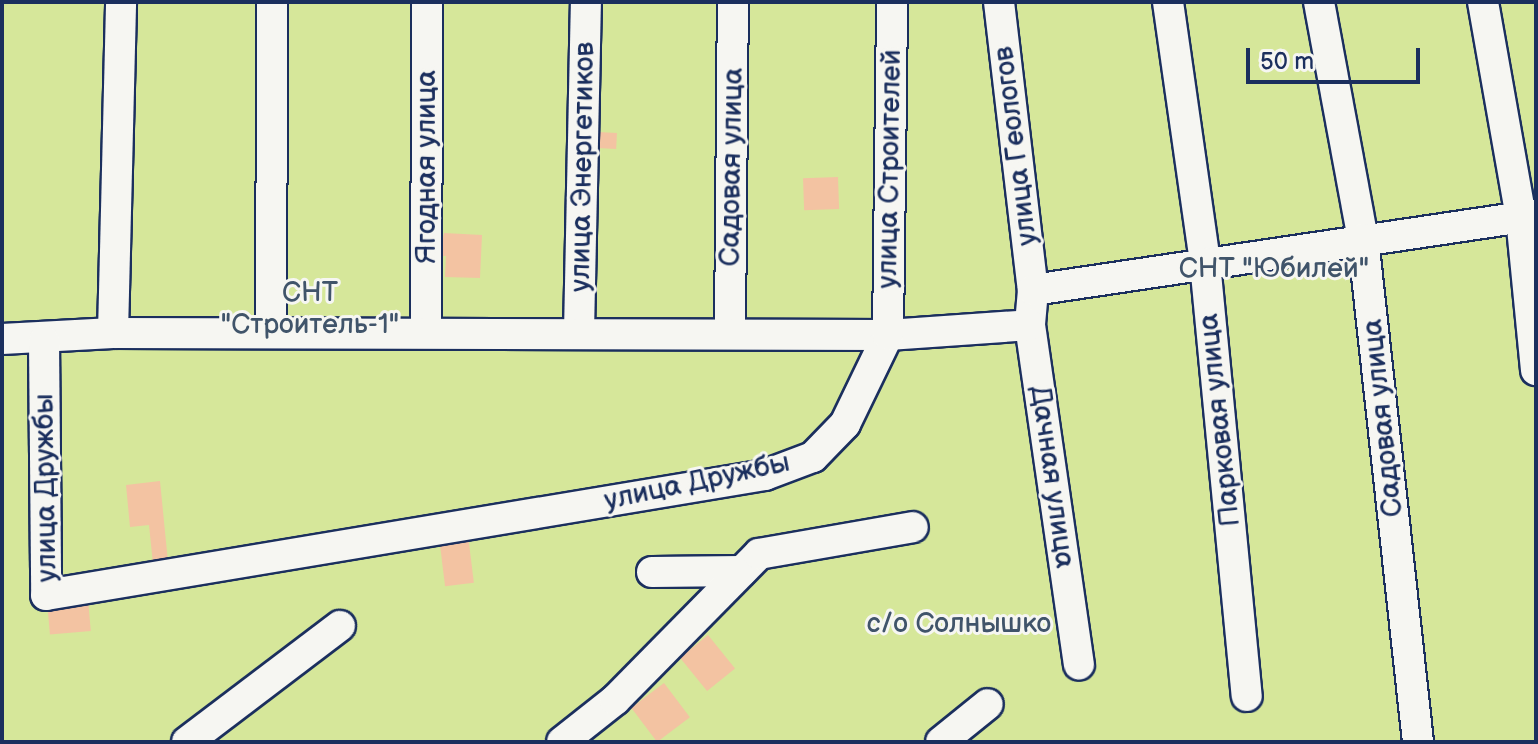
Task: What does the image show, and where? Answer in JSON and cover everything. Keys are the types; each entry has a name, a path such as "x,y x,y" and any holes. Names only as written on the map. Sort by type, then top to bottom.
{"street":[{"path":"113,333 121,2"},
{"path":"271,333 272,2"},
{"name":"Ягодная улица","path":"426,333 427,2"},
{"name":"улица Энергетиков","path":"579,332 586,2"},
{"name":"Садовая улица","path":"730,332 733,2"},
{"name":"улица Строителей","path":"888,335 892,2"},
{"name":"улица Геологов","path":"999,2 1033,290"},
{"name":"Парковая улица","path":"1168,2 1205,263 1247,696"},
{"name":"Садовая улица","path":"1319,2 1363,239 1418,742"},
{"path":"1483,2 1528,216 1536,370"},
{"path":"1033,290 1528,216"},
{"name":"Дачная улица","path":"1033,290 1030,325 1079,664"},
{"path":"2,339 44,341 113,333 730,332 888,335 1030,325"},
{"name":"улица Дружбы","path":"44,341 46,595 765,475 813,457 845,424 888,335"},
{"path":"562,742 615,700 759,554 913,527"},
{"path":"652,572 742,571"},
{"path":"187,742 340,626"},
{"path":"941,742 988,704"}],"green space":[{"path":"2,2 1536,2 1536,742 2,742"}],"building":[{"path":"598,132 617,133 616,149 597,148"},
{"path":"838,177 839,209 804,210 803,178"},
{"path":"444,233 482,235 480,278 445,277 446,256 439,256"},
{"path":"160,481 168,562 153,564 149,525 130,527 126,485"},
{"path":"468,535 474,583 445,586 439,539"},
{"path":"88,599 91,631 50,634 47,603"},
{"path":"708,635 735,668 707,691 680,658"},
{"path":"664,683 690,717 657,742 631,708"}],"park label":[{"name":"СНТ \"Юбилей\"","path":"1274,269"},
{"name":"СНТ \"Строитель-1\"","path":"310,309"},
{"name":"с/о Солнышко","path":"959,624"}]}
